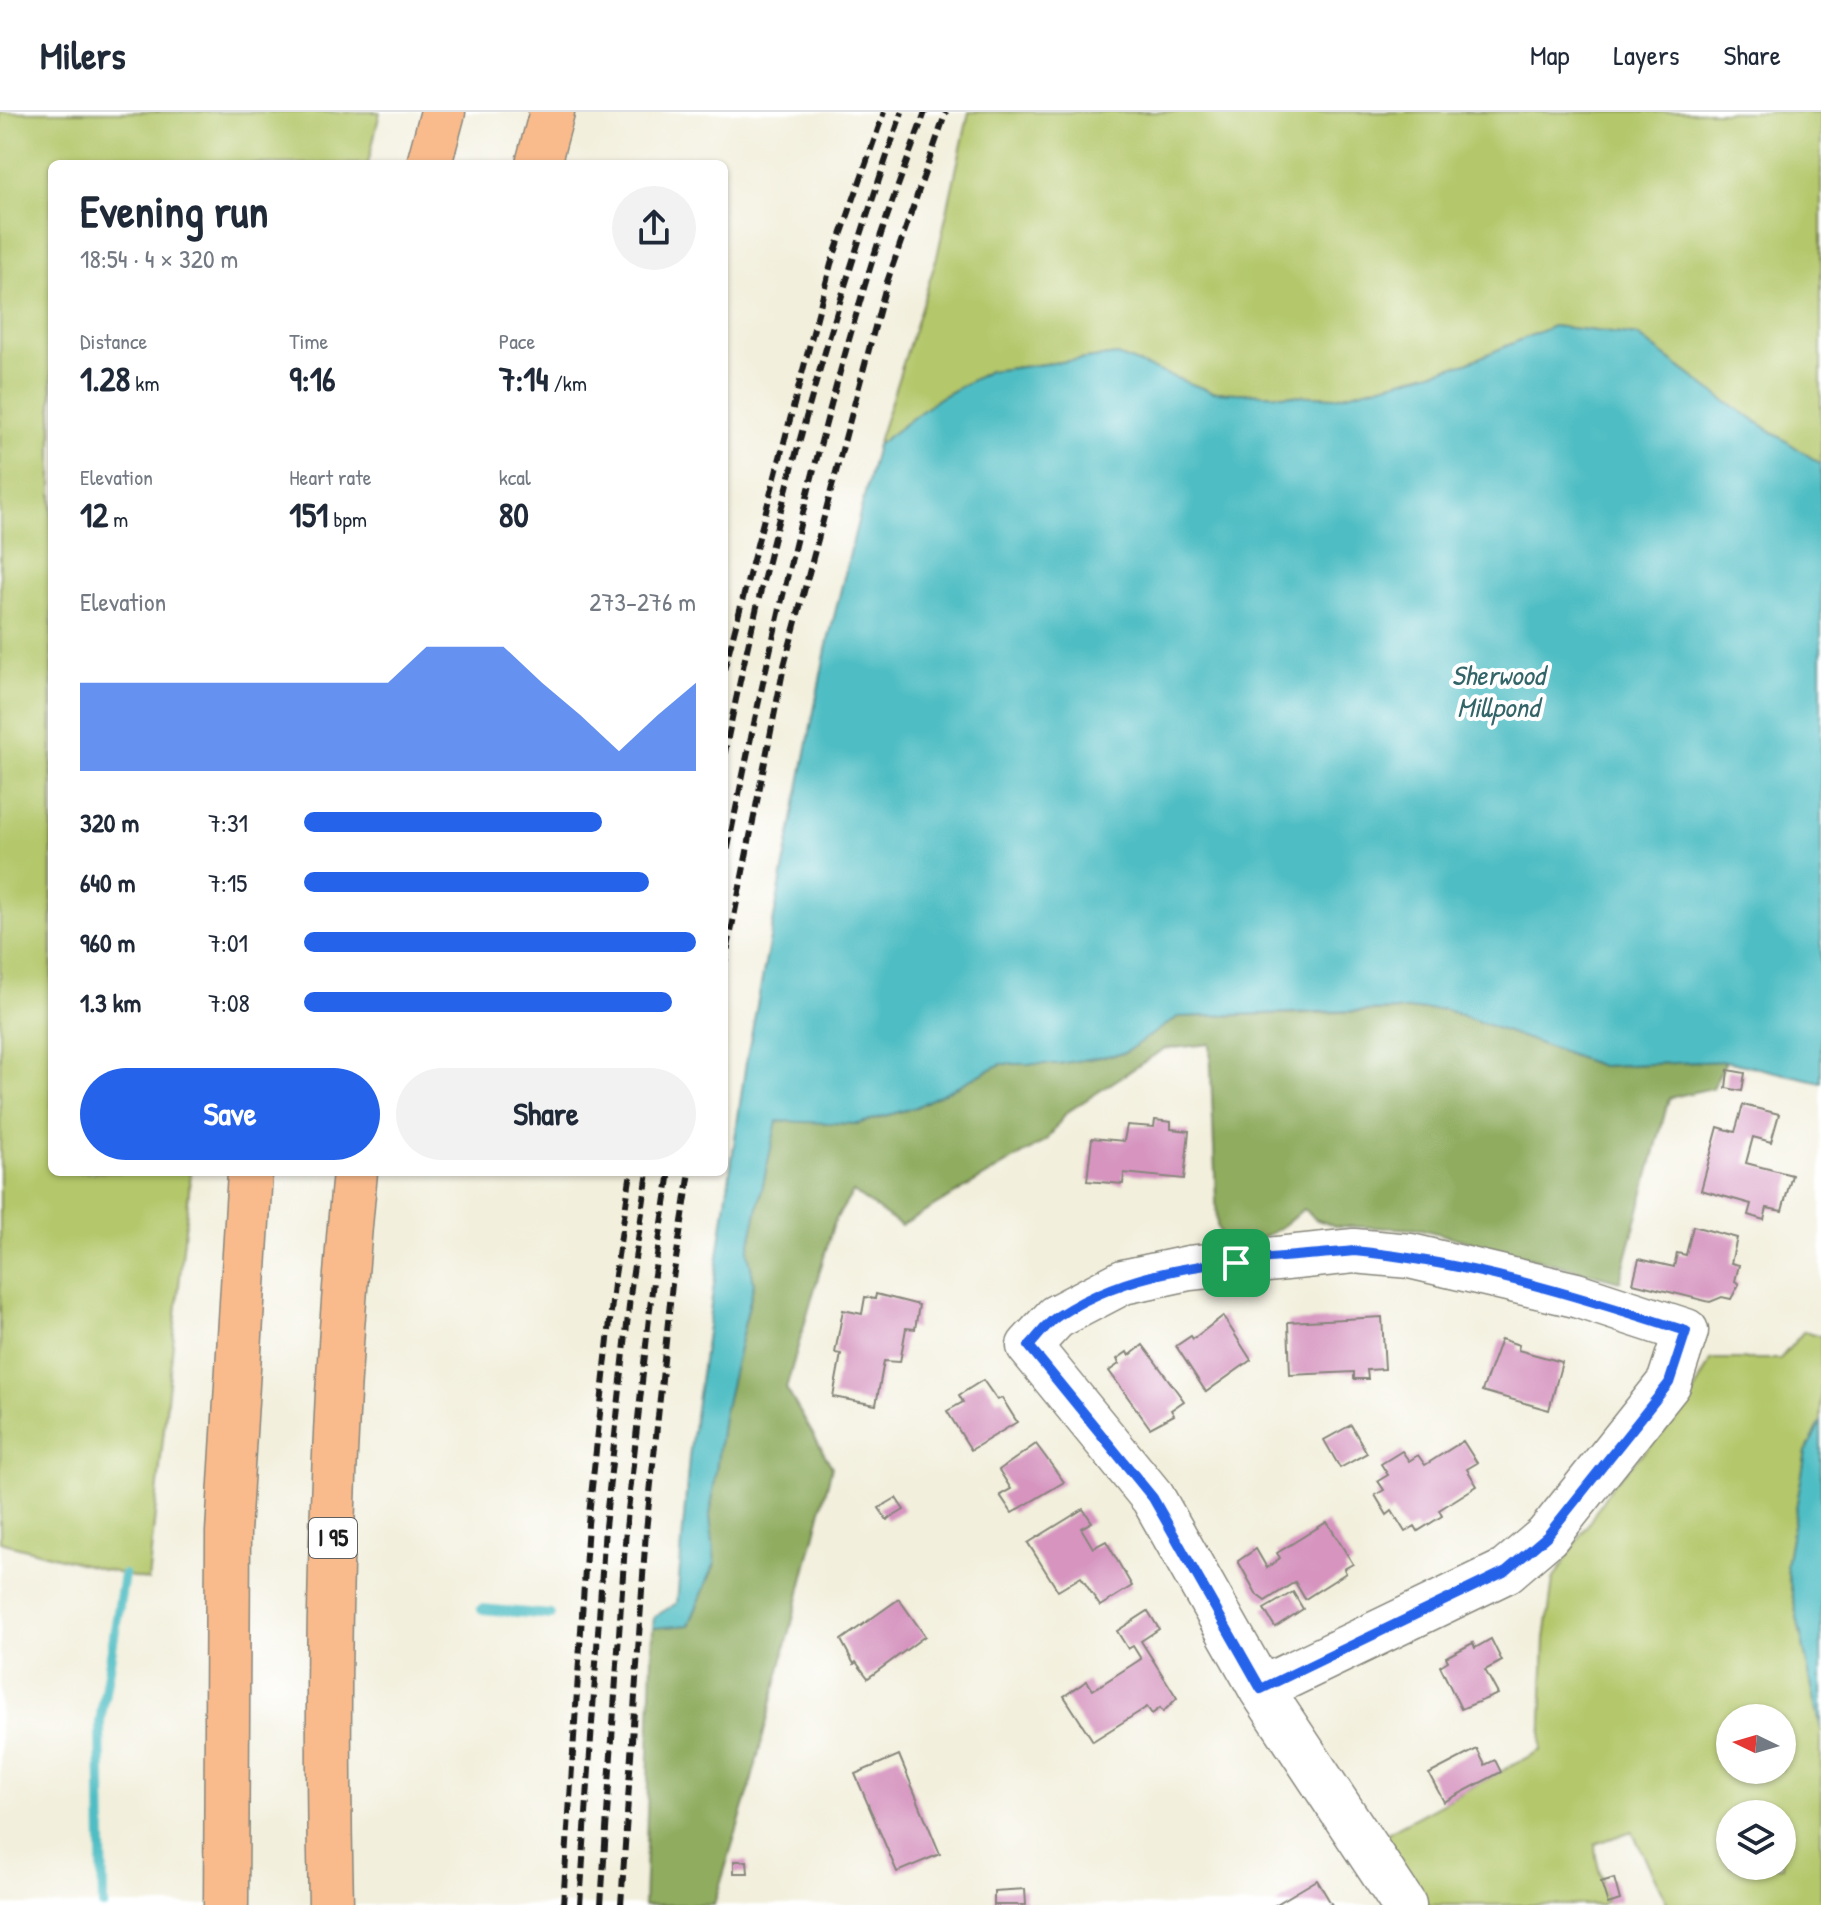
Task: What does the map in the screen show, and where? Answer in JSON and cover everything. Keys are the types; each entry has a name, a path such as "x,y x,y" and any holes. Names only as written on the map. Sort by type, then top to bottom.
{"highway":[{"path":"430,160 443,112"},
{"path":"539,160 552,112"},
{"path":"226,1905 228,1532 250,1176"},
{"name":"I 95","path":"331,1905 332,1576 343,1324 355,1176"}],"street":[{"path":"1261,1689 1506,1571 1557,1524 1669,1383 1686,1331 1576,1295 1410,1256 1354,1251 1189,1268 1123,1282 1056,1317 1029,1346 1153,1498 1261,1689 1404,1905"}],"green space":[{"path":"0,112 380,112 369,160 48,160 48,1176 191,1176 148,1581 0,1542"},
{"path":"969,112 1821,112 1821,464 1725,401 1638,336 1553,326 1467,363 1336,397 1212,392 1117,355 989,371 939,398 877,445 937,257"},
{"path":"1444,1009 1601,1066 1726,1061 1712,1088 1669,1098 1620,1281 1421,1229 1336,1226 1317,1220 1303,1209 1268,1235 1227,1246 1217,1227 1210,1044 1164,1049 1066,1113 1047,1140 901,1226 853,1192 834,1222 786,1388 832,1467 750,1787 714,1905 644,1905 653,1628 689,1625 715,1564 710,1516 723,1416 754,1283 748,1252 777,1120 857,1124 916,1107 1001,1064 1058,1064 1124,1053 1178,1017"},
{"path":"1804,1331 1821,1336 1821,1421 1806,1452 1786,1565 1821,1729 1821,1905 1668,1905 1632,1831 1595,1844 1606,1901 1600,1905 1427,1905 1383,1835 1541,1750 1545,1639 1553,1580 1613,1484 1685,1410 1711,1359 1780,1359"}],"water":[{"name":"Sherwood Millpond","path":"1553,326 1638,336 1725,401 1821,464 1821,1082 1726,1061 1601,1066 1444,1009 1178,1017 1124,1053 1058,1064 1001,1064 916,1107 857,1124 777,1121 748,1252 754,1283 723,1416 710,1516 715,1563 689,1625 653,1628 654,1617 677,1603 689,1457 746,1062 826,649 877,445 939,398 989,371 1117,355 1212,392 1336,397 1467,363"},
{"path":"1821,1421 1821,1729 1786,1565 1806,1452"}],"building":[{"path":"1728,1070 1745,1073 1742,1091 1726,1088"},
{"path":"1743,1105 1779,1114 1771,1142 1753,1137 1746,1163 1792,1175 1782,1211 1767,1208 1764,1220 1748,1215 1751,1204 1701,1190 1718,1127 1735,1132"},
{"path":"1155,1120 1171,1122 1171,1129 1189,1131 1184,1179 1124,1173 1123,1184 1087,1181 1092,1138 1124,1141 1127,1125 1154,1127"},
{"path":"1693,1226 1737,1238 1731,1263 1739,1265 1735,1281 1739,1284 1731,1299 1722,1297 1710,1302 1633,1283 1639,1259 1674,1267 1677,1253 1686,1255"},
{"path":"876,1294 919,1305 915,1329 906,1328 900,1362 884,1361 876,1405 833,1397 841,1354 835,1353 843,1310 862,1314 865,1297 875,1299"},
{"path":"1223,1316 1251,1360 1206,1392 1176,1346 1191,1336 1193,1339"},
{"path":"1382,1317 1385,1369 1367,1370 1368,1379 1354,1379 1354,1372 1290,1375 1288,1322"},
{"path":"1501,1339 1519,1345 1518,1350 1562,1362 1549,1410 1482,1391"},
{"path":"1143,1345 1184,1401 1171,1410 1174,1415 1150,1428 1109,1371 1119,1364 1117,1359 1127,1352 1129,1356"},
{"path":"983,1380 997,1400 1002,1398 1017,1422 971,1450 947,1411 963,1402 959,1395"},
{"path":"1351,1425 1367,1453 1340,1468 1324,1440"},
{"path":"1463,1441 1477,1463 1467,1469 1477,1486 1439,1510 1442,1516 1418,1531 1415,1526 1405,1532 1392,1511 1387,1515 1375,1495 1384,1490 1378,1481 1388,1475 1381,1464 1402,1451 1409,1461 1418,1455 1425,1465"},
{"path":"1036,1444 1064,1482 1012,1513 1000,1495 1011,1489 999,1470"},
{"path":"896,1498 904,1510 887,1520 879,1508"},
{"path":"1083,1509 1092,1522 1081,1528 1093,1548 1106,1541 1132,1586 1100,1606 1081,1577 1058,1591 1028,1543"},
{"path":"1327,1522 1353,1564 1344,1569 1346,1573 1305,1599 1295,1582 1265,1601 1257,1595 1238,1561 1256,1549 1267,1568 1280,1558 1277,1553"},
{"path":"1293,1592 1303,1609 1275,1627 1264,1609"},
{"path":"899,1599 925,1636 868,1678 856,1662 854,1664 841,1640"},
{"path":"1148,1611 1159,1629 1141,1641 1177,1698 1163,1712 1160,1708 1152,1714 1147,1707 1093,1741 1064,1696 1087,1681 1093,1690 1141,1659 1133,1646 1128,1649 1117,1631"},
{"path":"1491,1639 1502,1661 1485,1670 1498,1694 1461,1709 1440,1666 1448,1661 1446,1657 1473,1643 1475,1648"},
{"path":"1477,1749 1485,1765 1495,1760 1501,1772 1444,1802 1429,1774"},
{"path":"899,1755 940,1854 897,1872 855,1774"},
{"path":"734,1861 747,1861 748,1873 734,1873"},
{"path":"1614,1878 1620,1900 1608,1904 1601,1882"},
{"path":"1317,1880 1332,1905 1275,1905"},
{"path":"1025,1889 1026,1905 994,1905 994,1891"}],"waterway":[{"path":"103,1905 100,1722 124,1575"},
{"path":"482,1609 550,1615"}],"railway":[{"path":"728,655 831,264 884,112"},
{"path":"728,738 760,594 802,432 902,112"},
{"path":"728,848 772,645 826,424 874,257 925,112"},
{"path":"728,947 784,666 887,282 946,112"},
{"path":"563,1905 588,1524 615,1275 630,1176"},
{"path":"580,1905 605,1527 632,1279 647,1176"},
{"path":"601,1905 626,1529 653,1281 669,1176"},
{"path":"621,1905 646,1531 672,1284 689,1176"}],"route":[{"path":"1354,1251 1410,1256 1576,1295 1686,1331 1669,1383 1547,1536 1506,1571 1261,1689 1153,1498 1119,1452 1029,1346 1056,1317 1123,1282 1189,1268 1236,1263 1354,1251"}]}
